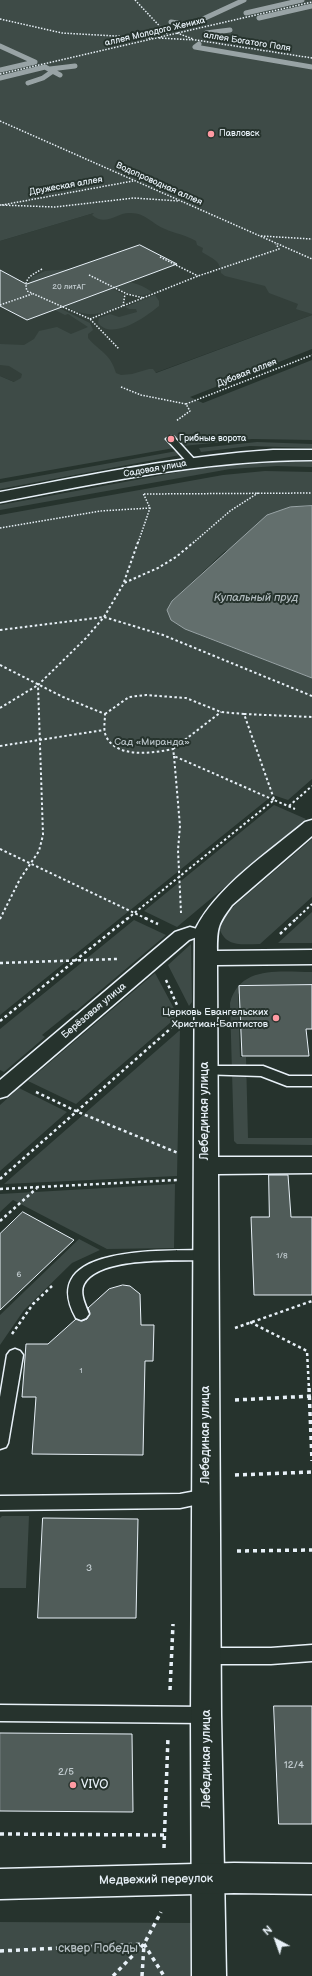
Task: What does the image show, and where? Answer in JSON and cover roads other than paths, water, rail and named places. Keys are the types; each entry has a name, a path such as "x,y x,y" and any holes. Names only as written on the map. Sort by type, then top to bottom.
{"street":[{"name":"Садовая улица","path":"0,497 192,462 244,455 312,455"},
{"name":"Лебединая улица","path":"209,1976 206,1715 206,930 212,917 225,900 306,818"},
{"name":"Берёзовая улица","path":"6,1086 156,958 186,935"},
{"path":"207,958 312,957"},
{"path":"205,1166 312,1165"},
{"name":"Медвежий переулок","path":"0,1884 312,1879"}],"lane":[{"path":"171,439 192,462"},
{"path":"205,1071 263,1071 287,1081 312,1081"},
{"path":"81,1314 75,1298 77,1282 86,1270 102,1263 141,1257 205,1255"},
{"path":"0,1443 15,1355"},
{"path":"0,1503 180,1501 207,1496"},
{"path":"206,1656 271,1656 312,1653"},
{"path":"0,1713 206,1715"}],"water":[{"name":"Купальный пруд","path":"312,506 312,678 185,629 171,620 167,610 172,601 267,515 290,507"}],"waterway":[{"path":"171,22 190,25 244,0"},
{"path":"246,13 302,0"},
{"path":"259,18 312,6"},
{"path":"206,33 230,30"},
{"path":"199,44 195,47 312,67"},
{"path":"0,46 35,62 0,70"},
{"path":"50,69 75,66"},
{"path":"0,78 45,67 53,71"},
{"path":"28,83 43,78 53,71"},
{"path":"53,71 60,75"}],"place":[{"name":"Павловск","path":"211,134"},
{"name":"Грибные ворота","path":"171,439"},
{"name":"Церковь Евангельских Христиан-Баптистов","path":"276,1018"},
{"name":"VIVO","path":"73,1785"}],"park label":[{"name":"Сад «Миранда»","path":"152,742"},
{"name":"сквер Победы","path":"98,1949"}]}
